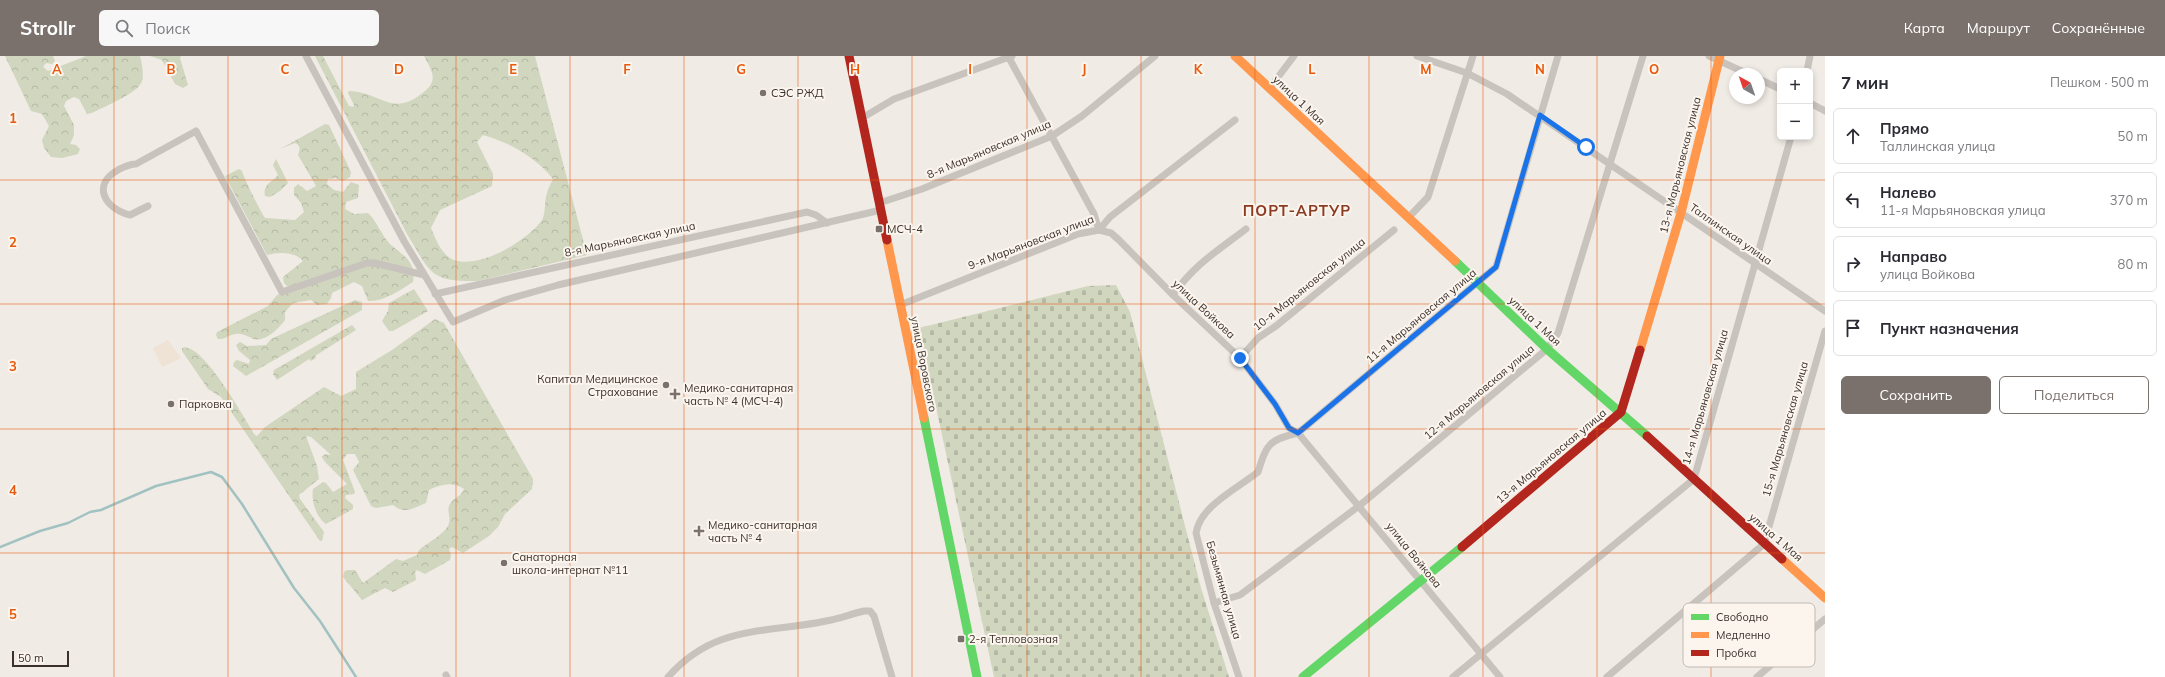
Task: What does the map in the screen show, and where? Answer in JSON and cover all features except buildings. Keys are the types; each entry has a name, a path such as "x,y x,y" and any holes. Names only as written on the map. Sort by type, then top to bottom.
{"street":[{"path":"306,56 404,241 436,294"},
{"name":"улица Воровского","path":"849,56 977,677"},
{"name":"8-я Марьяновская улица","path":"827,223 816,215 806,212 436,294 453,322 505,300 558,285 827,223 880,207 1052,136 1082,116 1155,56"},
{"name":"улица 1 Мая","path":"1235,56 1409,217 1547,349 1621,412 1764,544 1801,574 1825,598"},
{"path":"1269,89 1294,56"},
{"name":"Таллинская улица","path":"1417,56 1467,73 1507,94 1540,115 1609,164 1649,189 1754,264 1825,311"},
{"path":"1409,217 1428,197 1473,56"},
{"name":"11-я Марьяновская улица","path":"1206,511 1258,472 1261,458 1266,448 1280,437 1298,433 1496,267 1558,56"},
{"name":"12-я Марьяновская улица","path":"1214,603 1240,595 1359,506 1547,349 1558,333 1643,56"},
{"path":"1709,56 1719,58 1737,68"},
{"path":"1808,68 1810,56"},
{"path":"862,118 894,99 1010,57 1094,214 1099,230"},
{"name":"13-я Марьяновская улица","path":"1304,677 1421,582 1621,412 1681,213 1719,58"},
{"path":"1765,82 1777,88"},
{"path":"1812,104 1825,111"},
{"name":"9-я Марьяновская улица","path":"900,305 1078,234 1099,230 1110,217 1235,120"},
{"path":"148,206 130,215 122,213 114,208 106,198 103,192 105,180 110,175 130,164 136,164 196,131 282,292 367,263 375,263 424,275"},
{"name":"14-я Марьяновская улица","path":"1453,677 1482,655 1694,479 1790,140"},
{"path":"1173,295 1198,264 1246,229"},
{"name":"улица Войкова","path":"1099,230 1111,234 1119,240 1173,295 1240,358 1275,404 1289,428 1298,433 1500,677"},
{"name":"10-я Марьяновская улица","path":"1240,358 1258,338 1276,326 1394,230"},
{"name":"15-я Марьяновская улица","path":"1764,544 1825,330"},
{"name":"11-я Марьяновская улица","path":"1280,437 1285,423"},
{"name":"Безымянная улица","path":"1206,511 1198,523 1196,533 1214,603 1239,677"},
{"path":"1694,603 1764,544"},
{"path":"668,677 691,658 727,636 743,632 826,621 870,611 874,616 892,677"},
{"path":"1607,677 1683,613"},
{"path":"1815,627 1825,619"},
{"path":"1756,677 1768,667"}],"green space":[{"path":"5,56 53,56 55,61 52,64 46,63 43,67 48,71 86,56 140,56 143,78 139,86 128,95 92,113 87,114 79,99 74,97 66,101 64,106 74,125 74,135 70,144 76,145 80,149 78,154 62,158 51,157 44,148 42,140 49,126 42,114 31,111"},
{"path":"150,56 181,56 180,58 188,85 183,88 175,84 162,60"},
{"path":"315,56 323,56 349,106 353,107 354,105 348,93 349,91 360,92 395,104 404,103 414,99 429,87 433,79 431,70 424,56 535,56 587,255 478,281 450,280 440,277 427,266 407,234","holes":["483,135 512,146 531,158 553,179 546,196 543,217 535,228 526,236 502,251 489,257 477,260 465,262 454,260 443,251 431,228 440,210 492,186 493,174 477,142"]},
{"path":"325,124 329,125 351,172 350,177 343,181 335,178 328,179 327,184 334,190 343,192 351,182 359,185 358,198 346,202 345,209 354,214 368,213 371,216 390,244 408,259 412,268 413,282 386,298 368,301 362,286 354,282 332,293 327,304 317,305 311,300 293,303 285,312 285,320 272,334 268,336 254,339 239,334 234,334 223,339 218,339 216,335 217,332 268,306 277,295 288,291 289,288 284,283 283,277 303,261 295,255 286,253 267,255 225,176 239,169 242,171 245,180 265,218 295,220 304,212 301,203 294,195 294,188 298,184 307,191 316,186 298,155 300,149 298,145 295,143 280,149"},
{"path":"276,159 288,183 280,191 270,197 265,196 266,186 278,175 273,165"},
{"path":"1116,285 1130,312 1201,588 1229,677 994,677 919,328 1088,286"},
{"path":"414,289 428,311 393,331 389,331 382,321 388,311 389,303"},
{"path":"355,300 362,302 362,310 246,376 233,366 234,362 237,360 249,364 250,360 239,351 236,345 240,342 247,346 266,345 271,339"},
{"path":"435,319 444,323 533,479 532,489 505,514 498,527 489,536 463,553 452,547 449,549 451,555 450,560 425,574 417,570 415,572 416,580 393,592 385,588 362,600 343,577 344,572 347,570 355,570 363,583 396,559 403,561 417,555 419,550 445,530 449,523 449,506 464,489 460,486 451,484 438,486 429,490 426,503 409,510 401,510 393,505 376,508 371,506 353,470 359,462 355,454 347,454 343,460 355,492 354,494 346,495 345,498 353,505 353,509 326,524 319,517 315,508 313,489 323,482 326,483 333,492 347,484 322,457 325,454 331,455 311,437 306,436 317,466 319,479 299,495 300,499 324,532 322,541 320,541 221,397 208,389 182,351 182,348 190,349 200,356 211,368 257,436 265,427 324,387 341,396 356,389 356,372 392,350"},
{"path":"352,325 356,330 315,356 316,358 311,361 309,359 277,380 273,374 274,370"}],"shaded area":[{"path":"168,340 181,358 162,367 153,348"}],"waterway":[{"path":"0,547 40,531 68,523 90,512 101,510 156,486 211,472 222,477 242,504 294,588 320,621 356,677"}],"traffic: fast":[{"path":"1455,261 1547,349 1647,436"},
{"path":"924,418 977,677"},
{"path":"1303,677 1462,547"}],"traffic: slow":[{"path":"1235,56 1455,261"},
{"path":"1640,350 1681,213 1720,56"},
{"path":"887,240 924,418"},
{"path":"1782,559 1825,598"}],"traffic: jam":[{"path":"849,56 887,240"},
{"path":"1462,547 1621,412 1640,350"},
{"path":"1647,436 1782,559"}],"place":[{"name":"СЭС РЖД","path":"763,93"},
{"name":"МСЧ-4","path":"879,229"},
{"name":"Капитал Медицинское Страхование","path":"666,385"},
{"name":"Медико-санитарная часть № 4 (МСЧ-4)","path":"675,394"},
{"name":"Парковка","path":"171,404"},
{"name":"Медико-санитарная часть № 4","path":"699,531"},
{"name":"Санаторная школа-интернат №11","path":"504,563"},
{"name":"2-я Тепловозная","path":"961,639"}],"district":[{"name":"ПОРТ-АРТУР","path":"1297,210"}],"route":[{"path":"1240,358 1275,404 1285,423 1289,428 1298,433 1496,267 1540,115 1586,147"}]}
